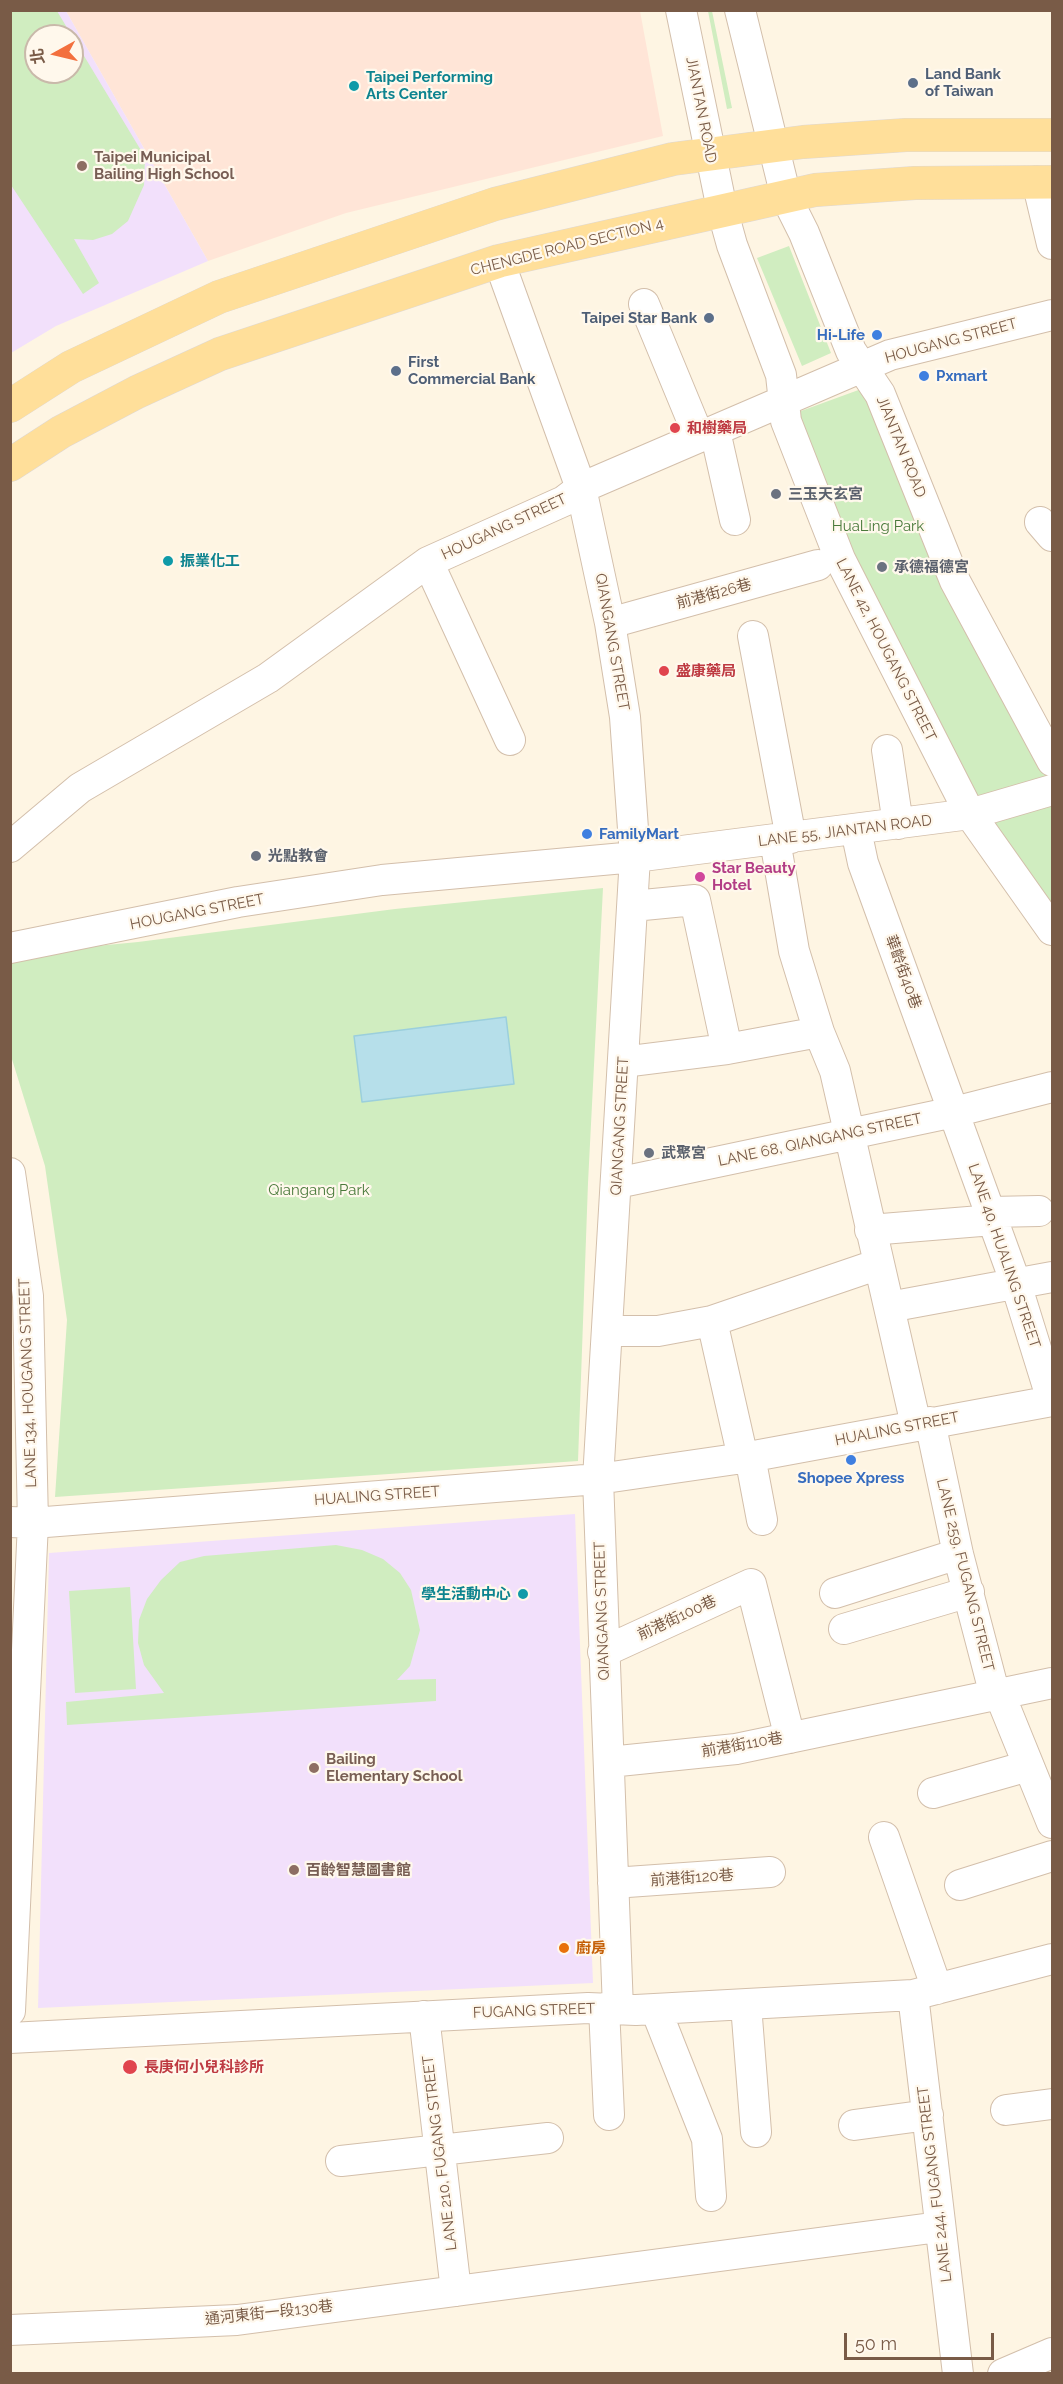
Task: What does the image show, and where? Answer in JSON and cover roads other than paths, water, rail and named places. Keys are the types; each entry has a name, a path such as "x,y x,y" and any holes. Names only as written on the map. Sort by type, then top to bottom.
{"main road":[{"path":"10,406 71,367 219,297 495,204 673,159 774,146 906,135 1053,135"},
{"name":"CHENGDE ROAD SECTION 4","path":"10,465 60,432 137,392 220,354 499,261 722,209 815,190 1045,181"}],"street":[{"name":"JIANTAN ROAD","path":"681,10 722,209"},
{"path":"740,10 786,197"},
{"path":"1045,181 1053,244"},
{"name":"JIANTAN ROAD","path":"786,197 804,233 851,351 864,367 880,394 955,581 1053,761"},
{"name":"LANE 42, HOUGANG STREET","path":"722,209 732,244 781,375 786,421 840,559 969,814 1053,930"},
{"name":"QIANGANG STREET","path":"499,261 581,488 610,622 625,717 634,857 609,1331 598,1479 603,1652 614,1883 609,2115"},
{"path":"644,304 707,434 735,520"},
{"name":"HOUGANG STREET","path":"10,847 80,788 268,678 428,562 564,501 581,488 890,355 1053,315"},
{"path":"428,562 510,740"},
{"name":"前港街26巷","path":"610,622 818,565"},
{"name":"LANE 259, FUGANG STREET","path":"753,636 783,839 794,951 819,1032 835,1071 889,1307 923,1423 992,1684 1000,1695 1053,1823"},
{"path":"887,750 898,824"},
{"name":"LANE 55, JIANTAN ROAD","path":"634,857 969,814 1053,790"},
{"name":"華齡街40巷","path":"856,830 863,863 954,1112"},
{"name":"HOUGANG STREET","path":"10,948 238,902 382,880 634,857"},
{"path":"633,906 696,900 727,1049"},
{"path":"623,1062 727,1049 819,1032"},
{"name":"LANE 68, QIANGANG STREET","path":"617,1183 954,1112 1053,1087"},
{"name":"LANE 40, HUALING STREET","path":"954,1112 1016,1284 1053,1401"},
{"name":"LANE 134, HOUGANG STREET","path":"10,1173 28,1296 10,2011"},
{"path":"870,1230 1039,1211"},
{"path":"609,1331 658,1331 712,1321 879,1264"},
{"path":"889,1307 1053,1277"},
{"path":"712,1321 743,1458 752,1467 762,1520"},
{"name":"HUALING STREET","path":"22,1522 598,1479 743,1458 923,1423 1053,1401"},
{"path":"835,1593 958,1554"},
{"name":"前港街100巷","path":"603,1652 751,1584"},
{"name":"前港街110巷","path":"609,1762 736,1749 790,1738 751,1584"},
{"path":"844,1629 969,1592"},
{"path":"790,1738 1053,1683"},
{"path":"933,1793 1028,1766"},
{"name":"LANE 244, FUGANG STREET","path":"884,1837 925,1992 928,2115 939,2227 958,2373"},
{"path":"960,1884 1053,1856"},
{"name":"前港街120巷","path":"614,1883 770,1872"},
{"name":"FUGANG STREET","path":"10,2038 424,2016 611,2009 656,2010 925,1992 1053,1959"},
{"path":"746,2005 756,2132"},
{"path":"656,2010 707,2139 711,2196"},
{"name":"LANE 210, FUGANG STREET","path":"424,2016 456,2291"},
{"path":"1006,2110 1053,2104"},
{"path":"854,2126 928,2115"},
{"path":"341,2161 439,2152 548,2138"},
{"name":"通河東街一段130巷","path":"10,2330 237,2320 939,2227"},
{"path":"1003,2373 1053,2353"}],"water":[{"path":"506,1017 514,1084 362,1102 354,1036"}],"place":[{"name":"Land Bank of Taiwan","path":"913,83"},
{"name":"Taipei Performing Arts Center","path":"354,86"},
{"name":"Taipei Municipal Bailing High School","path":"82,166"},
{"name":"Taipei Star Bank","path":"709,318"},
{"name":"Hi-Life","path":"877,335"},
{"name":"First Commercial Bank","path":"396,371"},
{"name":"Pxmart","path":"924,376"},
{"name":"和樹藥局","path":"675,428"},
{"name":"三玉天玄宮","path":"776,494"},
{"name":"振業化工","path":"168,561"},
{"name":"承德福德宮","path":"882,567"},
{"name":"盛康藥局","path":"664,671"},
{"name":"FamilyMart","path":"587,834"},
{"name":"光點教會","path":"256,856"},
{"name":"Star Beauty Hotel","path":"700,877"},
{"name":"武聚宮","path":"649,1153"},
{"name":"Shopee Xpress","path":"851,1460"},
{"name":"學生活動中心","path":"523,1594"},
{"name":"Bailing Elementary School","path":"314,1768"},
{"name":"百齡智慧圖書館","path":"294,1870"},
{"name":"廚房","path":"564,1948"},
{"name":"長庚何小兒科診所","path":"130,2067"}],"park label":[{"name":"HuaLing Park","path":"878,526"},
{"name":"Qiangang Park","path":"319,1190"}]}
